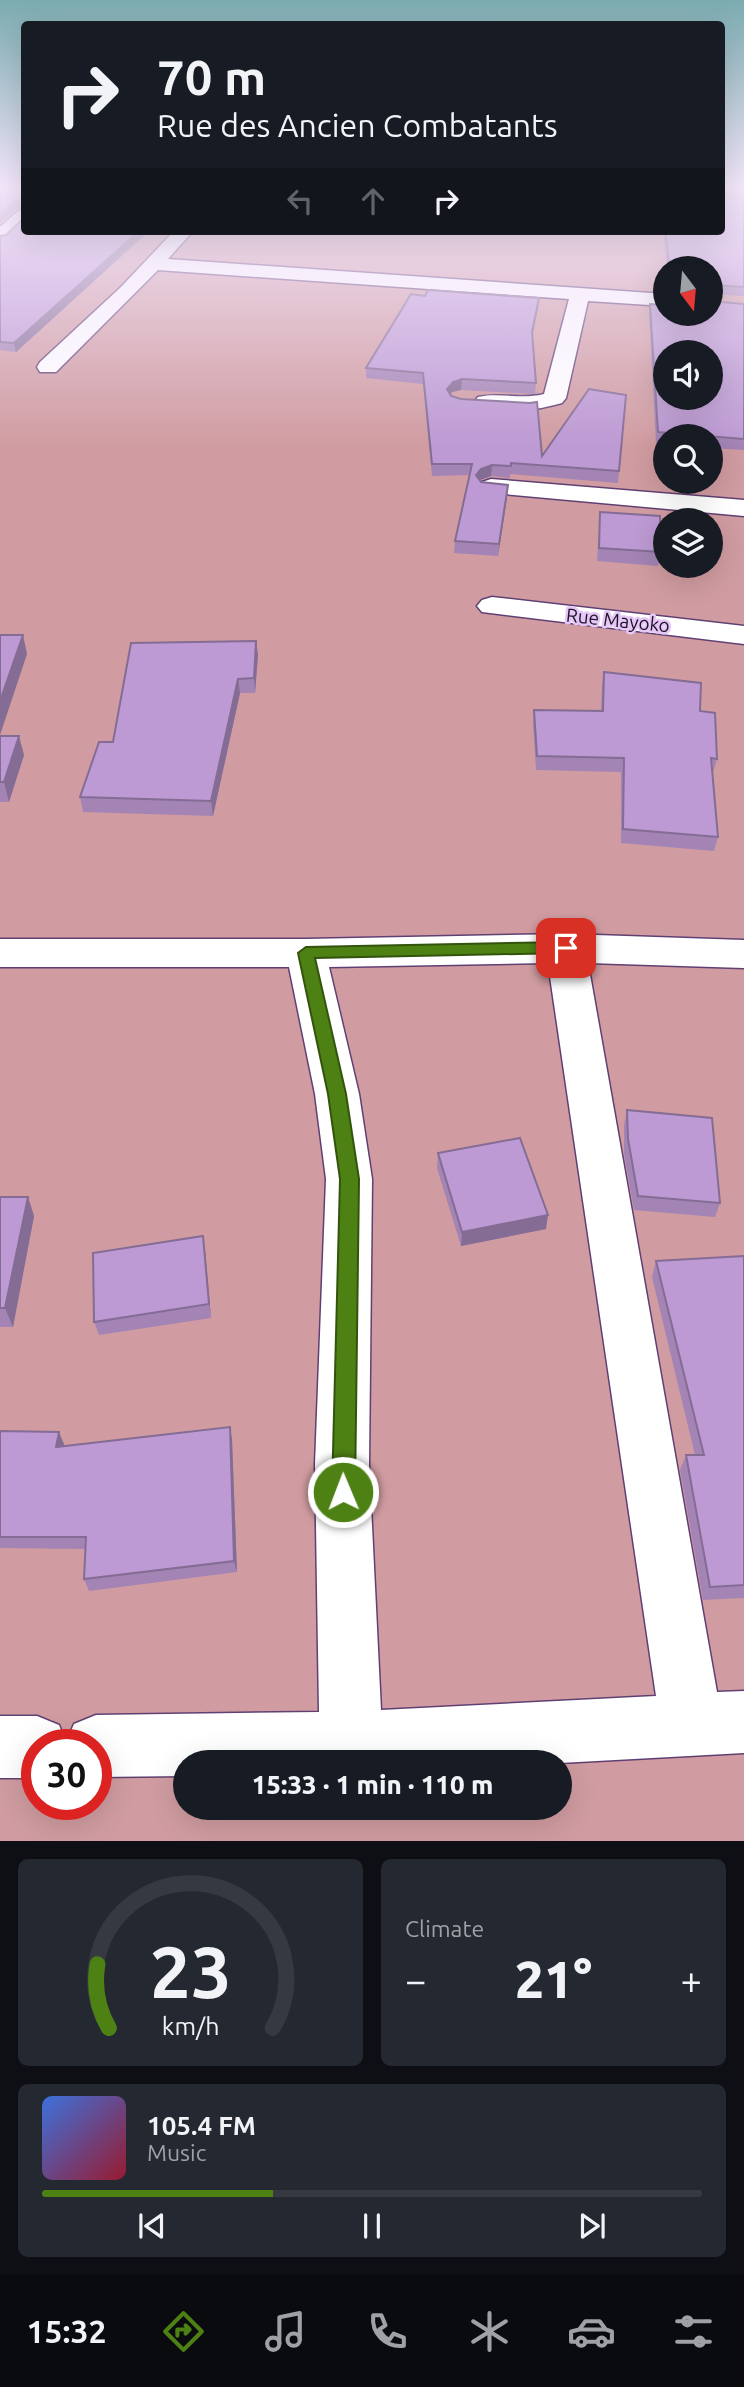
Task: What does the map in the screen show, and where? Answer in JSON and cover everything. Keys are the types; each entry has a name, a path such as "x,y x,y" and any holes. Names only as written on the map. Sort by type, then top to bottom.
{"street":[{"path":"48,367 145,274"},
{"path":"295,274 653,299"},
{"path":"461,400 529,405 554,398 580,294"},
{"path":"491,487 744,508"},
{"name":"Rue Mayoko","path":"492,606 744,635"},
{"path":"112,1746 351,1743 717,1723 566,948"},
{"path":"0,953 306,953 566,948 744,954"},
{"path":"306,953 337,1094 349,1179 342,1464 351,1743"},
{"path":"0,1747 21,1746"}],"shaded area":[{"path":"0,274 653,274 653,326 723,326 723,274 744,274 744,1841 0,1841"}],"building":[{"path":"0,274 91,274 14,343 0,342"},
{"path":"723,274 744,274 744,287 723,286"},
{"path":"428,290 539,298 532,332 536,383 462,379 453,382 447,389 451,396 461,399 537,402 542,456 589,389 626,395 619,471 511,463 511,466 492,465 481,469 476,475 481,482 508,485 499,544 455,541 472,464 432,464 423,373 366,368 411,294 425,296"},
{"path":"723,302 744,304 744,439 723,437 723,424 658,424 657,410 723,410 723,340 653,340 653,352 650,304 653,304 653,326 723,326"},
{"path":"600,512 653,516 653,551 599,548"},
{"path":"0,635 23,635 0,701"},
{"path":"256,641 254,678 238,679 211,801 80,797 99,742 113,742 131,643"},
{"path":"604,672 701,683 700,711 715,713 717,759 711,758 718,837 623,829 624,758 537,756 534,710 603,711"},
{"path":"0,736 19,736 4,782 0,782"},
{"path":"627,1110 712,1118 720,1203 638,1196 628,1139"},
{"path":"520,1138 548,1215 462,1232 438,1153"},
{"path":"0,1197 28,1197 5,1308 0,1308"},
{"path":"203,1236 209,1304 94,1322 93,1253"},
{"path":"744,1256 744,1585 710,1587 686,1455 704,1455 656,1261"},
{"path":"230,1427 234,1561 84,1579 86,1537 0,1537 0,1431 59,1432 56,1447"}],"route":[{"path":"343,1492 349,1179 337,1094 306,953 566,948"}]}
